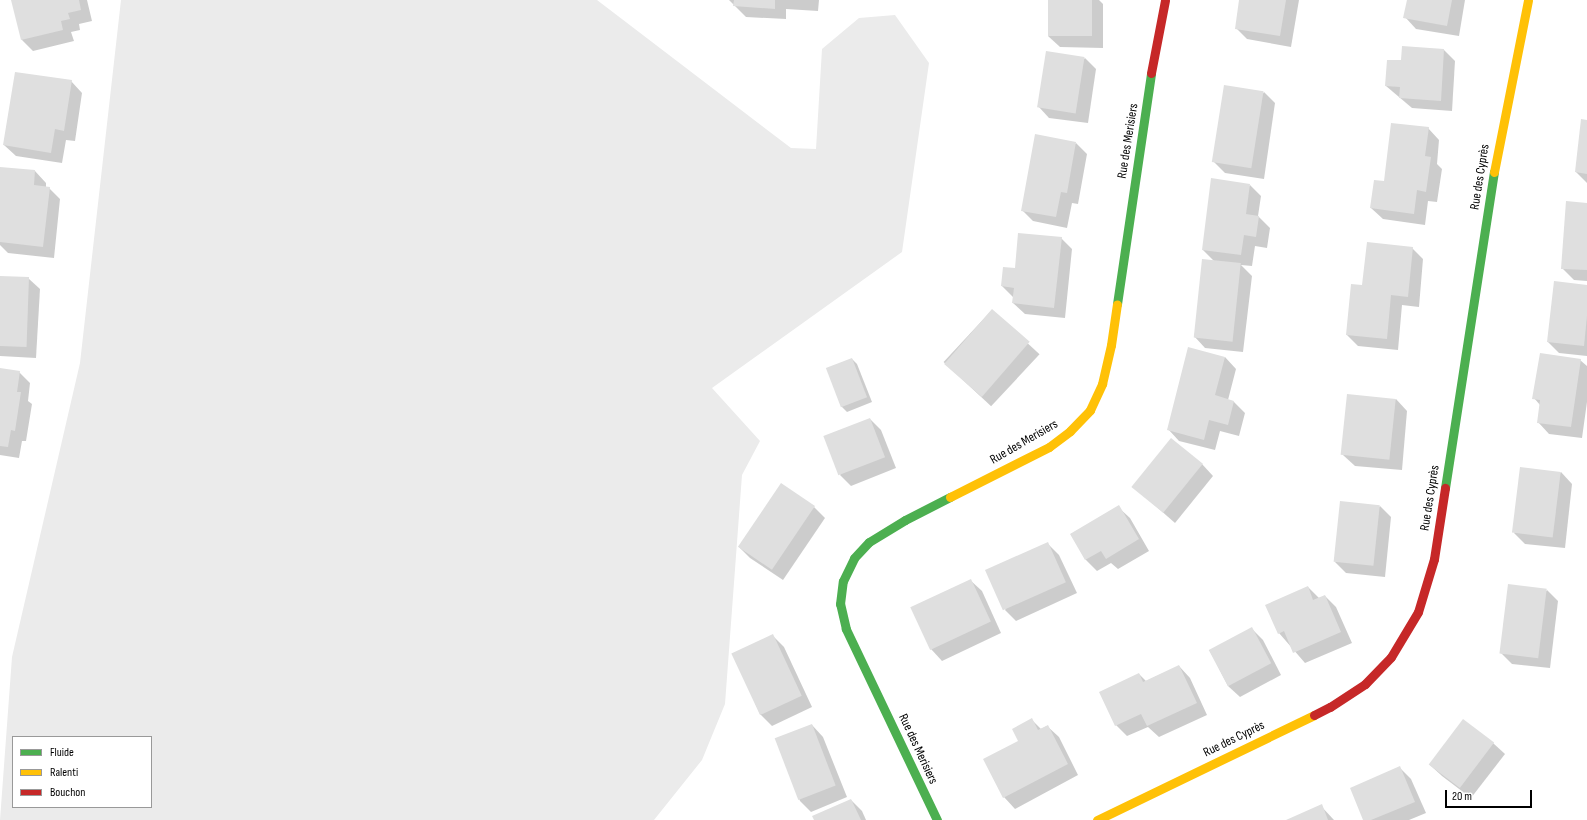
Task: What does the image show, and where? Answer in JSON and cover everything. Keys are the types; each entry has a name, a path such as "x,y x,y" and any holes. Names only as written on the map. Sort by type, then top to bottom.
{"street":[{"name":"Rue des Merisiers","path":"937,820 846,629 840,604 843,581 854,558 869,542 905,520 1049,447 1070,431 1090,410 1102,384 1111,345 1155,47 1165,0"},
{"name":"Rue des Cyprès","path":"1097,820 1330,707 1365,684 1391,656 1418,612 1434,559 1498,145 1528,0"}],"shaded area":[{"path":"121,0 597,0 791,148 816,149 822,49 859,18 895,15 929,63 902,252 712,388 760,441 742,475 725,704 702,760 654,820 0,820 12,657 80,363"}],"building":[{"path":"11,0 79,0 81,10 68,13 70,19 61,21 63,30 21,40"},
{"path":"734,0 775,0 775,9 733,6"},
{"path":"1048,0 1092,0 1092,36 1048,36"},
{"path":"1239,0 1286,0 1280,36 1235,29"},
{"path":"1407,0 1452,0 1447,26 1403,18"},
{"path":"1402,46 1444,49 1441,101 1399,98 1400,87 1385,86 1387,60 1401,60"},
{"path":"1046,51 1085,57 1076,113 1037,107"},
{"path":"15,72 72,80 64,131 55,129 51,153 3,145"},
{"path":"1224,85 1264,91 1251,168 1212,162"},
{"path":"1581,119 1587,120 1587,174 1575,172"},
{"path":"1391,123 1429,127 1425,156 1431,157 1426,192 1417,190 1414,214 1370,208 1374,180 1384,181"},
{"path":"1035,134 1076,142 1067,193 1061,192 1056,217 1021,211"},
{"path":"0,167 35,170 34,185 50,187 43,247 0,242"},
{"path":"1211,178 1250,184 1246,214 1259,216 1256,237 1244,235 1241,255 1202,250"},
{"path":"1566,201 1587,203 1587,270 1561,269"},
{"path":"1018,233 1062,237 1054,308 1012,303 1014,288 1001,286 1003,267 1015,268"},
{"path":"1367,242 1413,247 1408,297 1391,295 1387,339 1346,335 1351,284 1362,285"},
{"path":"1202,259 1241,263 1233,342 1194,338"},
{"path":"0,276 29,277 27,347 0,346"},
{"path":"1554,281 1587,285 1587,316 1584,346 1547,342"},
{"path":"992,309 1030,342 982,397 944,364"},
{"path":"1188,347 1225,357 1215,395 1234,401 1228,425 1209,420 1204,440 1167,430"},
{"path":"1540,353 1581,359 1571,427 1537,423 1540,400 1532,399"},
{"path":"852,358 867,397 841,407 826,368"},
{"path":"0,368 20,371 17,392 21,392 15,431 11,430 8,447 0,446"},
{"path":"1347,394 1396,399 1389,460 1341,455"},
{"path":"870,418 885,457 838,475 823,436"},
{"path":"1171,438 1203,464 1163,513 1131,487"},
{"path":"1520,467 1561,472 1553,538 1512,533"},
{"path":"781,483 815,506 772,570 738,547"},
{"path":"1340,501 1380,505 1373,566 1334,562"},
{"path":"1119,505 1139,539 1106,559 1101,551 1085,560 1070,534"},
{"path":"1048,542 1066,582 1003,610 985,570"},
{"path":"971,579 991,622 930,650 910,607"},
{"path":"1508,584 1547,589 1538,658 1499,653"},
{"path":"1308,586 1313,600 1325,595 1341,632 1293,653 1284,631 1278,634 1265,605"},
{"path":"1252,627 1271,663 1228,686 1209,650"},
{"path":"773,634 802,696 760,715 731,653"},
{"path":"1179,665 1197,703 1147,726 1141,714 1115,726 1099,692 1139,673 1143,682"},
{"path":"1032,718 1038,730 1048,725 1068,764 1003,798 983,759 1018,741 1012,729"},
{"path":"1463,719 1494,742 1460,788 1429,765"},
{"path":"812,724 836,786 798,800 775,738"},
{"path":"1400,766 1415,802 1371,820 1363,820 1350,788"},
{"path":"851,799 861,820 814,820 812,816"},
{"path":"1322,804 1328,820 1286,820"}],"traffic: fast":[{"path":"1117,304 1151,73"},
{"path":"1445,488 1494,172"},
{"path":"937,820 846,629 840,604 843,581 854,558 869,542 905,520 950,497"}],"traffic: slow":[{"path":"1494,172 1528,0"},
{"path":"950,497 1049,447 1070,431 1090,410 1102,384 1111,345 1117,304"},
{"path":"1097,820 1314,715"}],"traffic: jam":[{"path":"1151,73 1165,0"},
{"path":"1314,715 1330,707 1365,684 1391,657 1418,612 1434,559 1445,488"}]}
